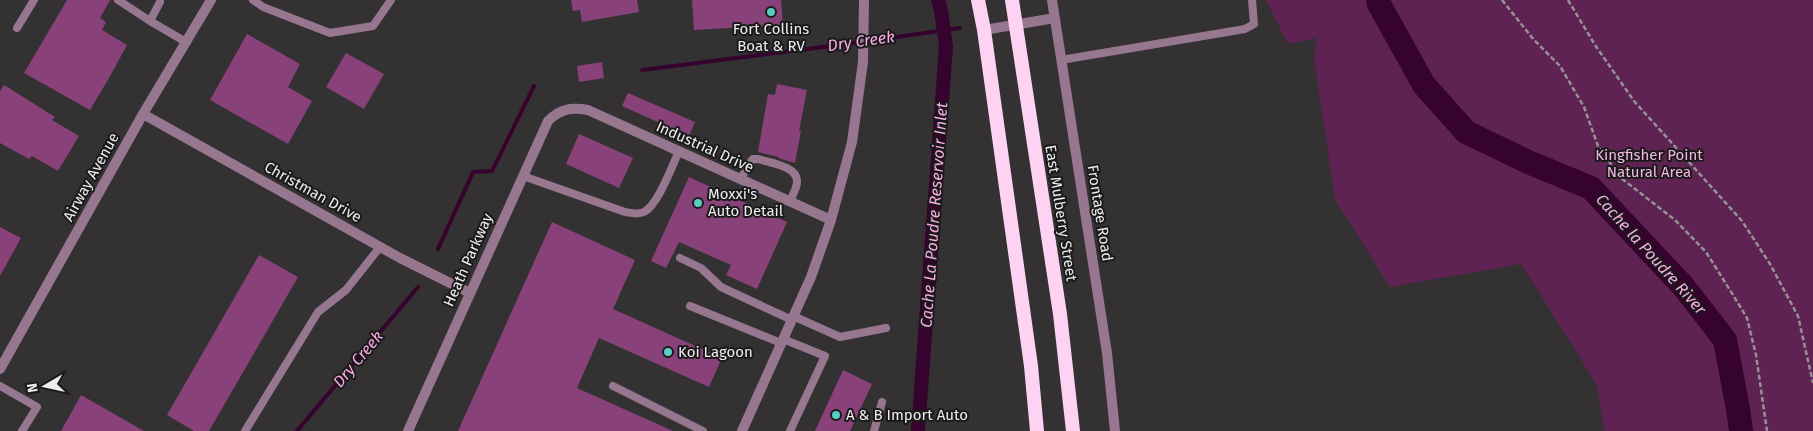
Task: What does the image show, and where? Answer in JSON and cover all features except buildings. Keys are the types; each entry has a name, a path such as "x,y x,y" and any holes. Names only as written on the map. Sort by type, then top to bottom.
{"highway":[{"path":"978,0 984,30 1032,366 1037,431"},
{"name":"East Mulberry Street","path":"1012,0 1060,314 1073,431"}],"street":[{"name":"Airway Avenue","path":"0,369 143,114 211,0"},
{"path":"742,431 811,277 831,220 852,142 863,52 864,0"},
{"name":"Frontage Road","path":"1052,0 1107,352 1115,431"},
{"path":"984,30 1055,18"},
{"name":"Industrial Drive","path":"565,109 588,110 831,220"},
{"name":"Heath Parkway","path":"408,431 548,121 556,113 565,109"},
{"name":"Christman Drive","path":"143,114 380,247 470,293"}],"lane":[{"path":"17,28 34,0"},
{"path":"118,0 186,42"},
{"path":"253,0 263,7 330,32 373,26 391,0"},
{"path":"1061,60 1245,30 1254,24 1252,0"},
{"path":"150,21 159,1"},
{"path":"523,176 625,212 636,214 643,212 654,203 679,151"},
{"path":"741,179 748,165 753,159 758,158 791,169 795,173 798,183 790,201"},
{"path":"245,431 318,312 346,290 380,247"},
{"path":"680,258 701,268 721,287 840,337 886,328"},
{"path":"690,306 825,356 790,431"},
{"path":"0,386 37,407 22,431"},
{"path":"613,386 703,431"},
{"path":"874,431 882,402"}],"path":[{"path":"1502,0 1534,40 1560,66 1584,107 1598,146 1621,178 1675,220 1706,252 1733,295 1747,318 1756,355 1767,431"},
{"path":"1568,0 1595,45 1634,102 1742,220 1770,264 1798,316 1813,383"}],"green space":[{"name":"Kingfisher Point Natural Area","path":"1266,0 1813,0 1813,431 1604,431 1597,385 1521,264 1390,287 1335,199 1314,59 1316,38 1288,44"}],"waterway":[{"name":"Cache La Poudre Reservoir Inlet","path":"918,431 946,46 938,0"},
{"name":"Cache la Poudre River","path":"1378,0 1424,85 1466,132 1526,161 1591,188 1683,286 1725,340 1741,431"},
{"name":"Dry Creek","path":"642,70 960,28"},
{"name":"Dry Creek","path":"438,249 473,172 492,171 534,86"},
{"name":"Dry Creek","path":"297,431 418,287"}],"place":[{"name":"Fort Collins Boat & RV","path":"771,12"},
{"name":"Moxxi's Auto Detail","path":"698,203"},
{"name":"Koi Lagoon","path":"668,352"},
{"name":"A & B Import Auto","path":"836,415"}]}
